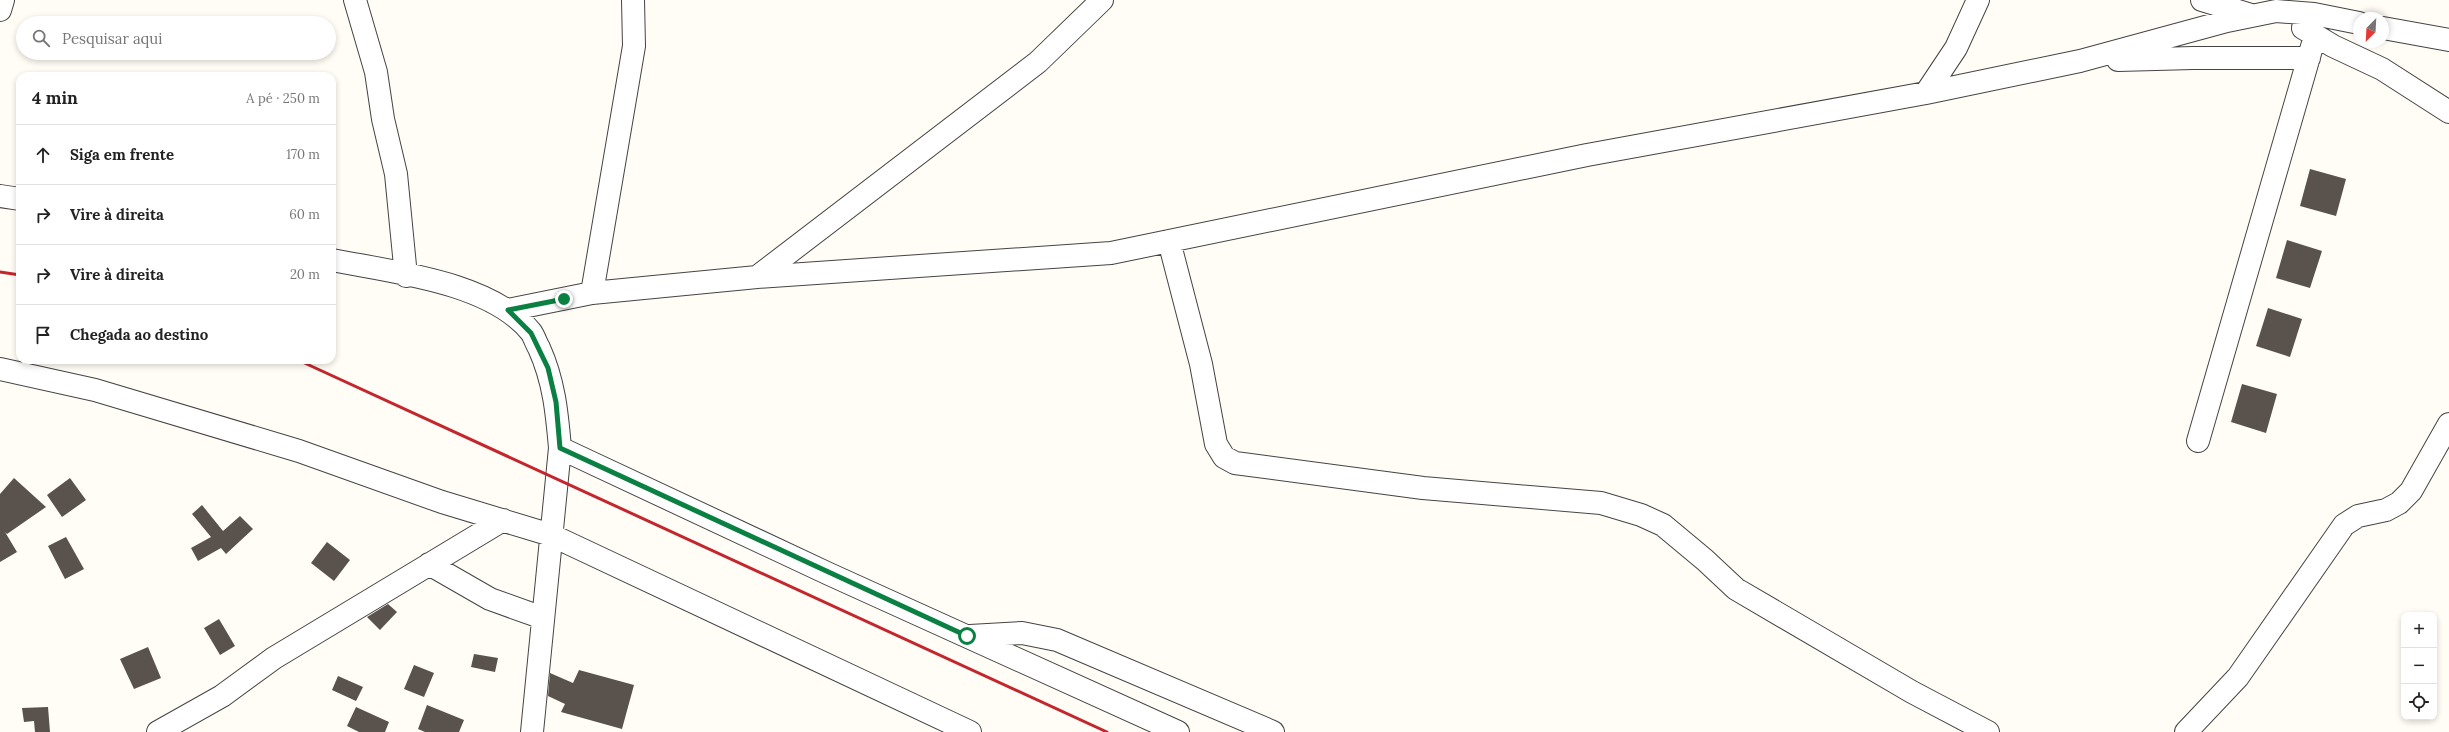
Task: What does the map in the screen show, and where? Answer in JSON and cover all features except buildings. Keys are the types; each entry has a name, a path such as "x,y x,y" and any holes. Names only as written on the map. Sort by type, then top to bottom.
{"street":[{"path":"0,10 3,0"},
{"path":"355,0 376,72 383,119 396,174 406,276"},
{"path":"592,293 634,46 633,0"},
{"path":"757,277 1038,62 1102,0"},
{"path":"1926,94 1956,48 1978,0"},
{"path":"2202,0 2314,14 2353,22"},
{"path":"508,310 592,293 757,277 1111,253 1587,155 1926,94 2080,61 2265,9 2315,36 2382,69 2449,112"},
{"path":"2389,29 2449,40"},
{"path":"2198,442 2315,36"},
{"path":"2080,61 2193,58 2309,58"},
{"path":"0,196 16,198"},
{"path":"1169,241 1200,364 1216,444 1224,457 1235,463 1344,479 1492,495 1600,503 1641,515 1663,525 1742,593 1912,692 1988,732"},
{"path":"336,261 465,289 508,310 531,333 548,368 556,402 560,448 532,732"},
{"path":"0,369 95,390 291,448 442,502 552,535 970,732"},
{"path":"2186,732 2238,677 2344,525 2358,516 2386,510 2400,503 2411,491 2449,424"},
{"path":"560,448 1178,732"},
{"path":"158,732 222,696 274,658 503,520"},
{"path":"429,564 490,599 543,618"},
{"path":"967,636 1022,633 1057,640 1273,732"}],"railway":[{"path":"0,272 16,274"},
{"path":"307,364 1107,732"}],"route":[{"path":"564,299 508,310 531,333 548,368 556,402 560,448 829,574 967,636"}]}
